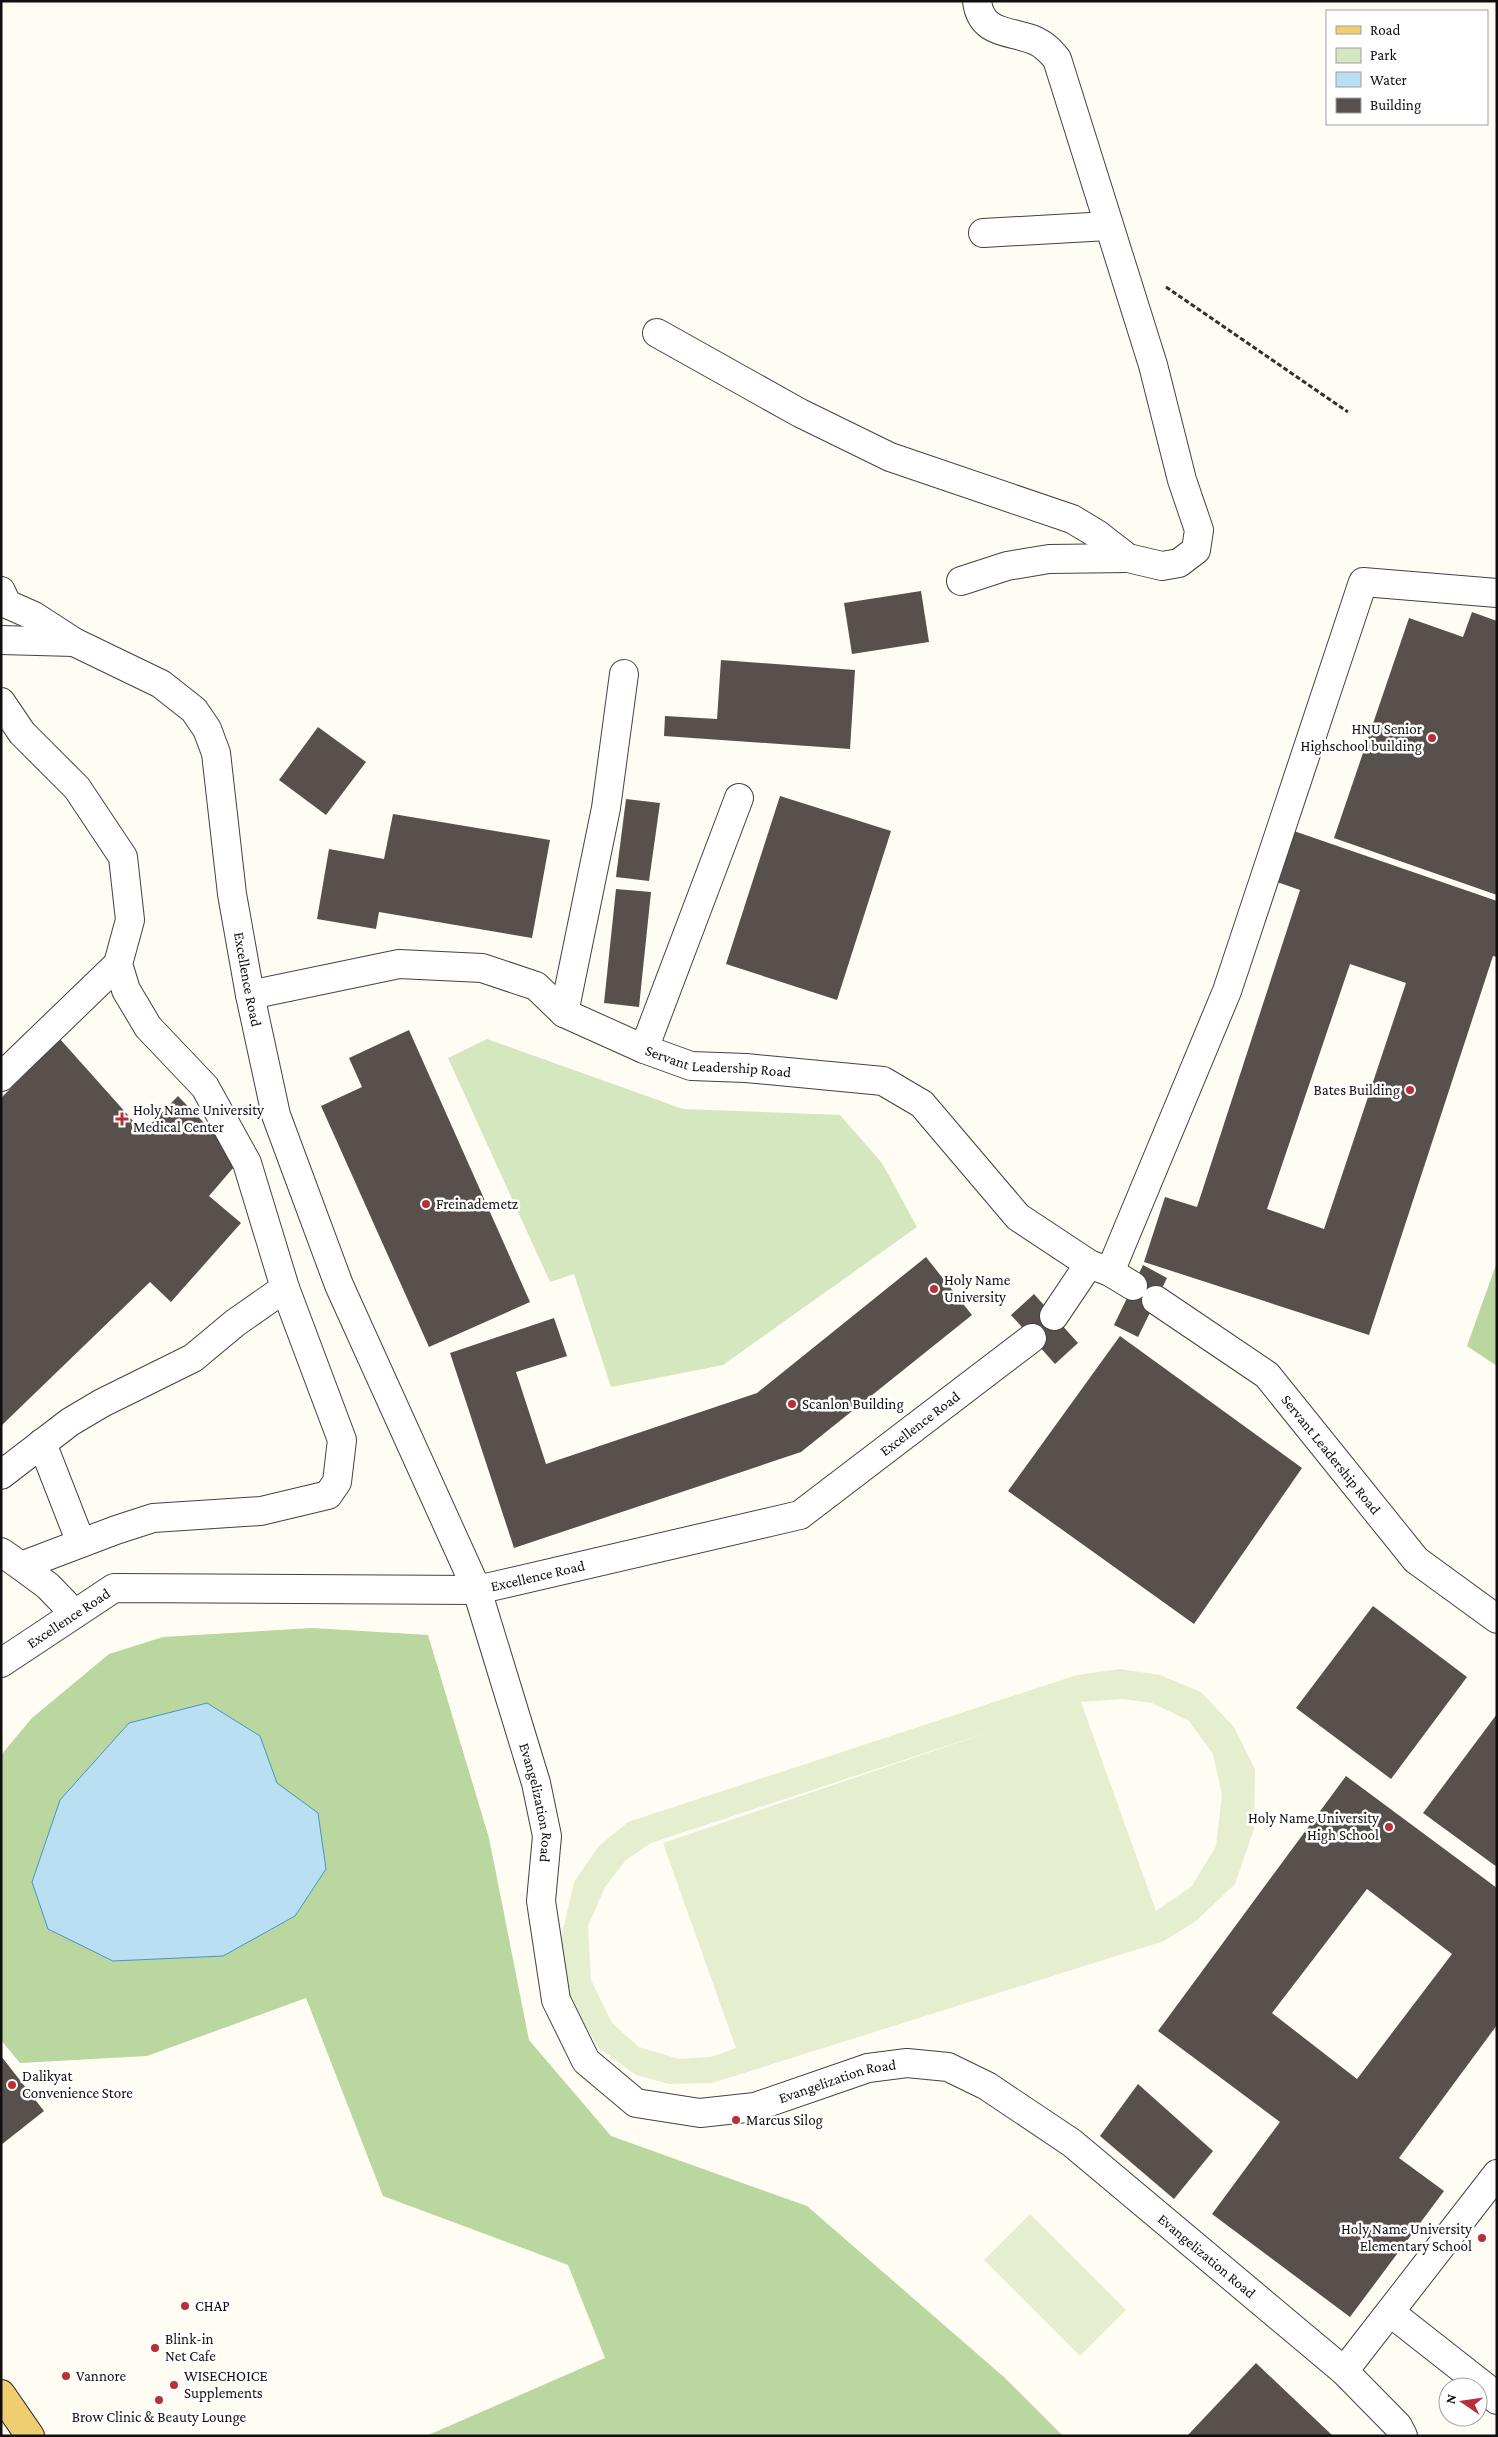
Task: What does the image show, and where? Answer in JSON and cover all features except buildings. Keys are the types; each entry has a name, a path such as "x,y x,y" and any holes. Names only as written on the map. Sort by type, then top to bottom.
{"main road":[{"path":"1,2394 30,2436"}],"street":[{"path":"961,581 1007,566 1049,559 1128,558 1162,566 1180,563 1196,550 1199,530 1182,480 1153,365 1057,59 1036,41 994,29 981,18 977,1"},
{"path":"983,233 1108,226"},
{"path":"657,333 800,413 890,457 1072,519 1098,534 1128,558"},
{"path":"1054,1316 1111,1274 1227,991 1363,582 1497,593"},
{"name":"Excellence Road","path":"3,599 34,616 74,642 161,684 194,710 207,729 216,753 232,894 250,995 276,1115 340,1285 477,1590"},
{"path":"1,640 74,642"},
{"path":"564,1013 606,808 624,674"},
{"path":"1,702 22,733 77,788 123,857 130,920 118,964 1,1077"},
{"path":"644,1049 739,798"},
{"path":"11,1559 81,1543 153,1518 261,1511 328,1495 336,1482 342,1440 285,1288 247,1163 205,1087 148,1027 126,990 118,964"},
{"name":"Servant Leadership Road","path":"250,995 399,964 482,968 536,986 564,1013 644,1049 691,1066 746,1068 883,1081 922,1104 1018,1217 1111,1274"},
{"path":"1,1475 70,1422 102,1403 193,1358 235,1322 285,1288"},
{"name":"Servant Leadership Road","path":"1156,1300 1267,1375 1416,1560 1497,1619"},
{"name":"Excellence Road","path":"1,1662 114,1588 477,1590 800,1515 1032,1338"},
{"path":"42,1443 81,1543"},
{"path":"11,1559 48,1586 74,1613"},
{"name":"Evangelization Road","path":"477,1590 536,1783 547,1836 541,1901 556,2000 586,2061 636,2103 700,2113 755,2107 868,2068 907,2063 948,2067 987,2086 1072,2143 1344,2371 1398,2426 1403,2436"},
{"path":"1344,2371 1391,2313 1497,2174"},
{"path":"1391,2313 1494,2394 1497,2400"}],"path":[{"path":"1165,286 1348,412"}],"green space":[{"path":"487,1039 683,1109 840,1115 882,1163 917,1227 723,1365 611,1387 574,1274 550,1282 448,1058"},
{"path":"1497,1262 1497,1366 1467,1346"},
{"path":"312,1628 428,1635 489,1838 529,2040 611,2136 807,2206 1005,2378 1063,2436 426,2436 605,2358 568,2265 383,2196 306,1998 147,2056 20,2063 1,2040 1,1755 32,1718 109,1654 163,1637"},
{"path":"1120,1669 1160,1675 1201,1692 1234,1727 1255,1769 1254,1829 1235,1884 1196,1921 1164,1941 712,2083 669,2084 636,2075 599,2048 566,1995 561,1939 574,1882 599,1846 628,1822 1077,1675","holes":["1123,1699 1152,1703 1189,1721 1213,1754 1222,1795 1216,1846 1192,1886 1156,1911 1081,1702","1001,1728 663,1843 736,2048 711,2057 679,2059 639,2047 612,2023 591,1980 588,1926 605,1887 626,1860 651,1843"]},
{"path":"1030,2214 1126,2310 1080,2356 984,2260"}],"water":[{"path":"207,1703 260,1736 277,1783 318,1813 326,1869 295,1916 223,1956 113,1961 48,1929 32,1882 60,1800 129,1723"}],"place":[{"name":"HNU Senior Highschool building","path":"1432,738"},
{"name":"Bates Building","path":"1410,1090"},
{"name":"Holy Name University Medical Center","path":"122,1119"},
{"name":"Freinademetz","path":"426,1204"},
{"name":"Holy Name University","path":"934,1289"},
{"name":"Scanlon Building","path":"792,1404"},
{"name":"Holy Name University High School","path":"1389,1827"},
{"name":"Dalikyat Convenience Store","path":"12,2085"},
{"name":"Marcus Silog","path":"736,2120"},
{"name":"Holy Name University Elementary School","path":"1482,2238"},
{"name":"CHAP","path":"185,2306"},
{"name":"Blink-in Net Cafe","path":"155,2348"},
{"name":"Vannore","path":"66,2376"},
{"name":"WISECHOICE Supplements","path":"174,2385"},
{"name":"Brow Clinic & Beauty Lounge","path":"159,2400"}]}
